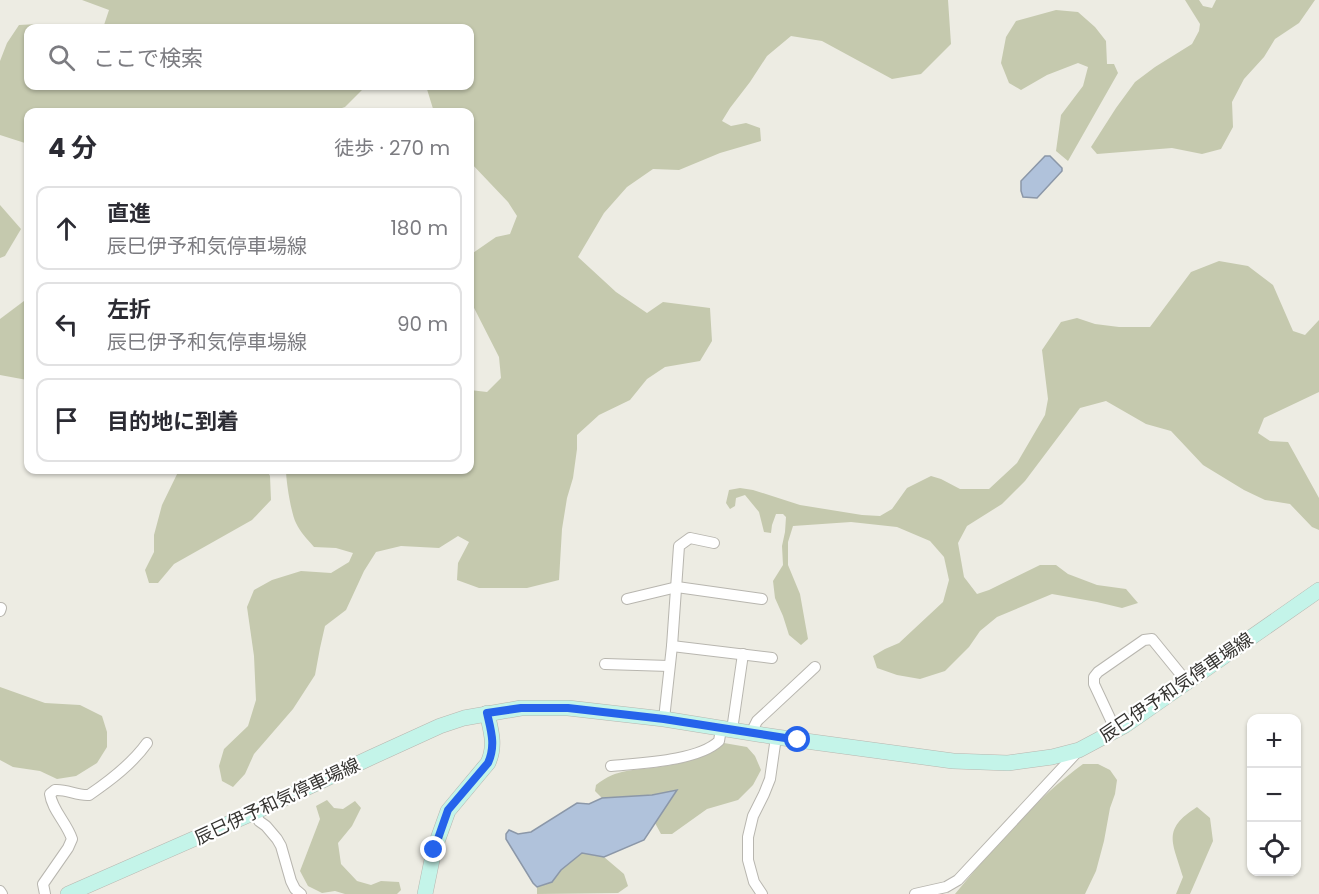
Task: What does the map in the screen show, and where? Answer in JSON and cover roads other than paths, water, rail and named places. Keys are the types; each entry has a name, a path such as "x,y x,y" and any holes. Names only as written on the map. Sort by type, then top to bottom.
{"main road":[{"name":"辰巳伊予和気停車場線","path":"68,894 255,812 440,726 464,718 521,708 568,708 664,719 751,734 953,761 1008,763 1030,761 1079,750 1116,730 1319,590"},
{"path":"425,894 434,850 448,810 488,763 492,754 493,743 487,713"}],"street":[{"path":"664,719 680,546 690,538 714,543"},
{"path":"627,599 677,587 762,598"},
{"path":"1116,730 1094,684 1094,677 1144,640 1152,639 1187,682"},
{"path":"672,646 772,657"},
{"path":"611,766 686,757 705,751 719,741 727,729 743,654"},
{"path":"605,664 669,666"},
{"path":"751,734 759,720 815,667"},
{"path":"762,894 754,882 747,860 748,837 753,816 770,778 776,737"},
{"path":"45,894 43,884 72,839 51,801 51,794 61,789 83,796 89,795 134,760 147,743"},
{"path":"915,894 946,887 958,880 1079,750"},
{"path":"255,812 260,822 266,826 281,846 291,881 301,894"}],"water":[{"path":"1045,156 1050,156 1062,168 1062,171 1037,198 1023,197 1021,181"},
{"path":"677,790 644,840 604,857 582,853 561,870 552,882 537,887 506,839 509,830 518,834 531,832 577,803 589,804 602,798 652,795"}]}
